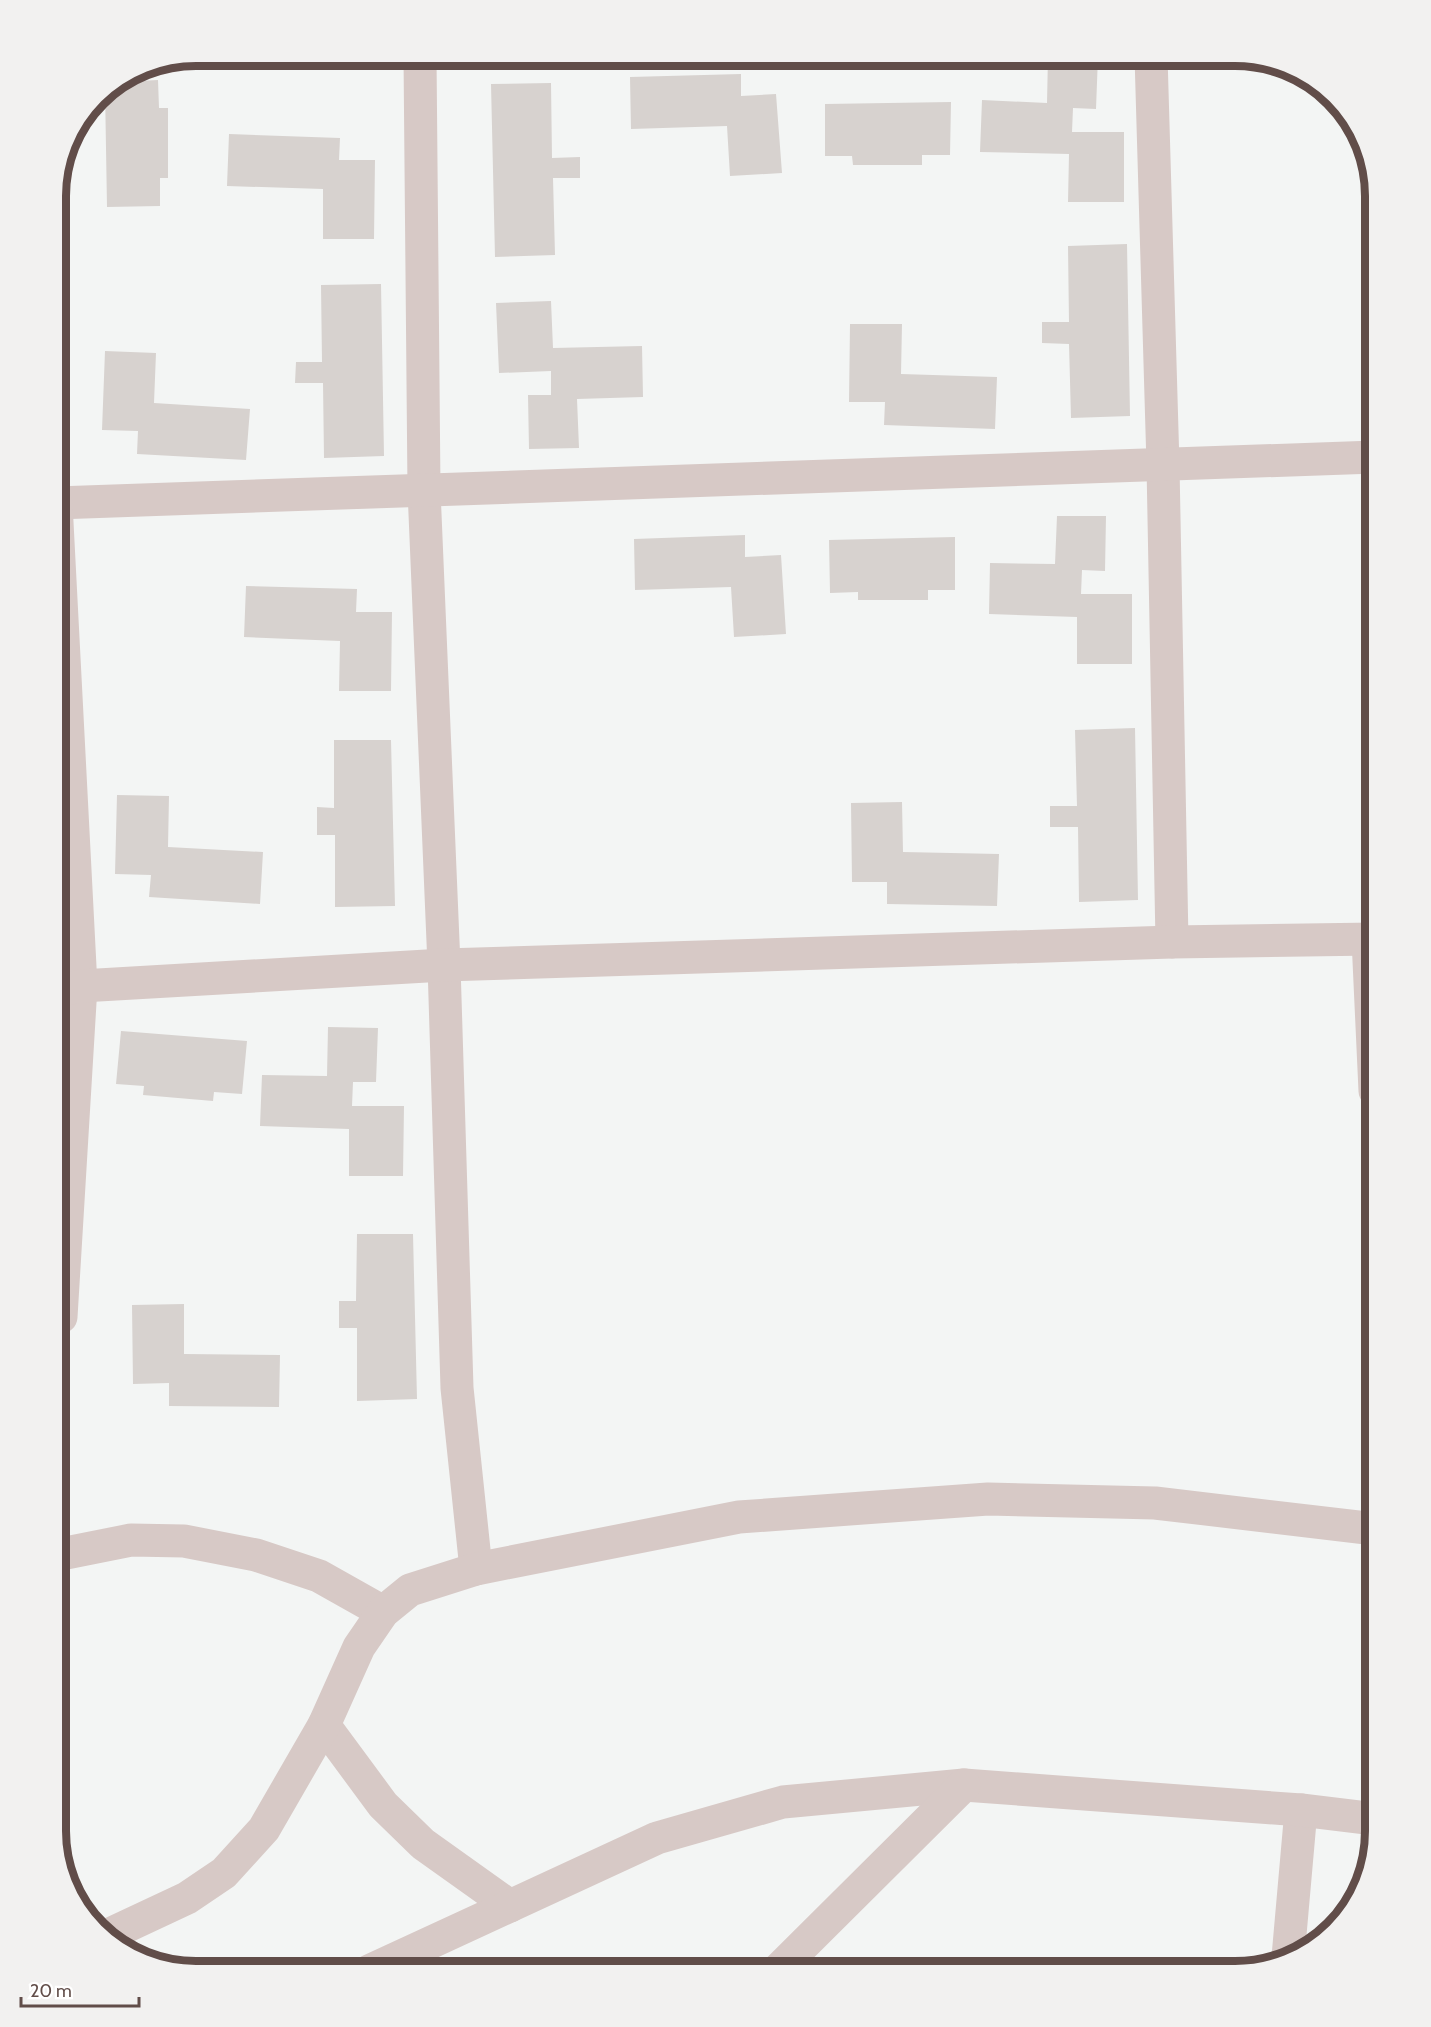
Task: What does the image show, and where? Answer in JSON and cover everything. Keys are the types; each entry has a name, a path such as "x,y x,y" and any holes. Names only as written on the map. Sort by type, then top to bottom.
{"street":[{"path":"420,66 424,490 444,965 457,1388 476,1569"},
{"path":"1151,66 1163,465 1172,942"},
{"path":"66,503 1365,457"},
{"path":"66,908 68,989 66,1083"},
{"path":"68,989 444,965 1172,942 1365,939"},
{"path":"115,1932 188,1898 224,1873 264,1829 324,1725 360,1647 383,1612 410,1590 476,1569 740,1517 988,1499 1155,1503 1365,1527"},
{"path":"66,1553 131,1540 184,1541 256,1555 319,1575 383,1612"},
{"path":"324,1725 383,1805 423,1844 510,1906"},
{"path":"787,1961 964,1785"},
{"path":"391,1961 657,1838 783,1802 964,1785 1301,1810 1365,1818"},
{"path":"1289,1949 1301,1810"}],"building":[{"path":"1048,66 1098,66 1096,109 1073,108 1072,132 1124,132 1124,202 1068,202 1069,154 980,152 982,100 1047,103"},
{"path":"741,74 741,96 776,94 782,173 730,176 727,126 631,129 630,77"},
{"path":"158,80 159,108 168,108 168,178 160,178 160,206 107,207 105,103 135,81"},
{"path":"551,83 552,158 580,157 580,178 553,178 555,255 495,257 491,84"},
{"path":"951,102 950,155 922,155 922,165 853,165 852,156 825,156 825,104"},
{"path":"229,134 340,138 339,160 375,160 374,239 323,239 323,189 227,186"},
{"path":"1127,244 1130,416 1071,418 1069,344 1042,343 1042,322 1069,322 1068,246"},
{"path":"381,284 384,456 324,458 323,383 295,383 296,362 322,362 321,285"},
{"path":"551,301 553,348 642,346 643,397 577,399 579,448 529,449 528,395 551,395 551,371 499,373 496,303"},
{"path":"850,324 902,324 901,374 997,377 995,429 884,425 885,402 849,402"},
{"path":"105,351 156,353 154,403 250,409 246,460 137,454 138,431 102,430"},
{"path":"1057,516 1106,516 1105,571 1082,570 1081,594 1132,594 1132,664 1077,664 1077,617 989,614 990,563 1055,564"},
{"path":"745,535 745,557 781,555 786,634 734,637 731,587 635,590 634,539"},
{"path":"955,537 955,590 928,590 928,600 858,600 858,592 830,593 829,540"},
{"path":"246,586 357,589 356,612 392,612 391,691 339,691 340,641 244,637"},
{"path":"1135,728 1138,900 1079,902 1078,827 1050,827 1050,806 1077,806 1075,730"},
{"path":"334,740 391,740 395,906 335,907 335,835 317,835 317,807 334,808"},
{"path":"117,795 169,796 168,847 263,852 260,904 149,897 151,875 115,874"},
{"path":"902,802 903,852 999,854 997,906 887,904 887,882 852,882 851,803"},
{"path":"328,1027 378,1028 376,1082 353,1082 352,1106 404,1106 403,1176 349,1176 349,1129 260,1126 262,1075 327,1076"},
{"path":"121,1031 247,1041 242,1094 214,1092 213,1101 143,1095 144,1086 116,1084"},
{"path":"357,1234 413,1234 417,1399 357,1401 357,1328 339,1328 339,1301 356,1301"},
{"path":"184,1304 184,1354 280,1355 279,1407 169,1406 169,1383 133,1384 132,1305"}]}
